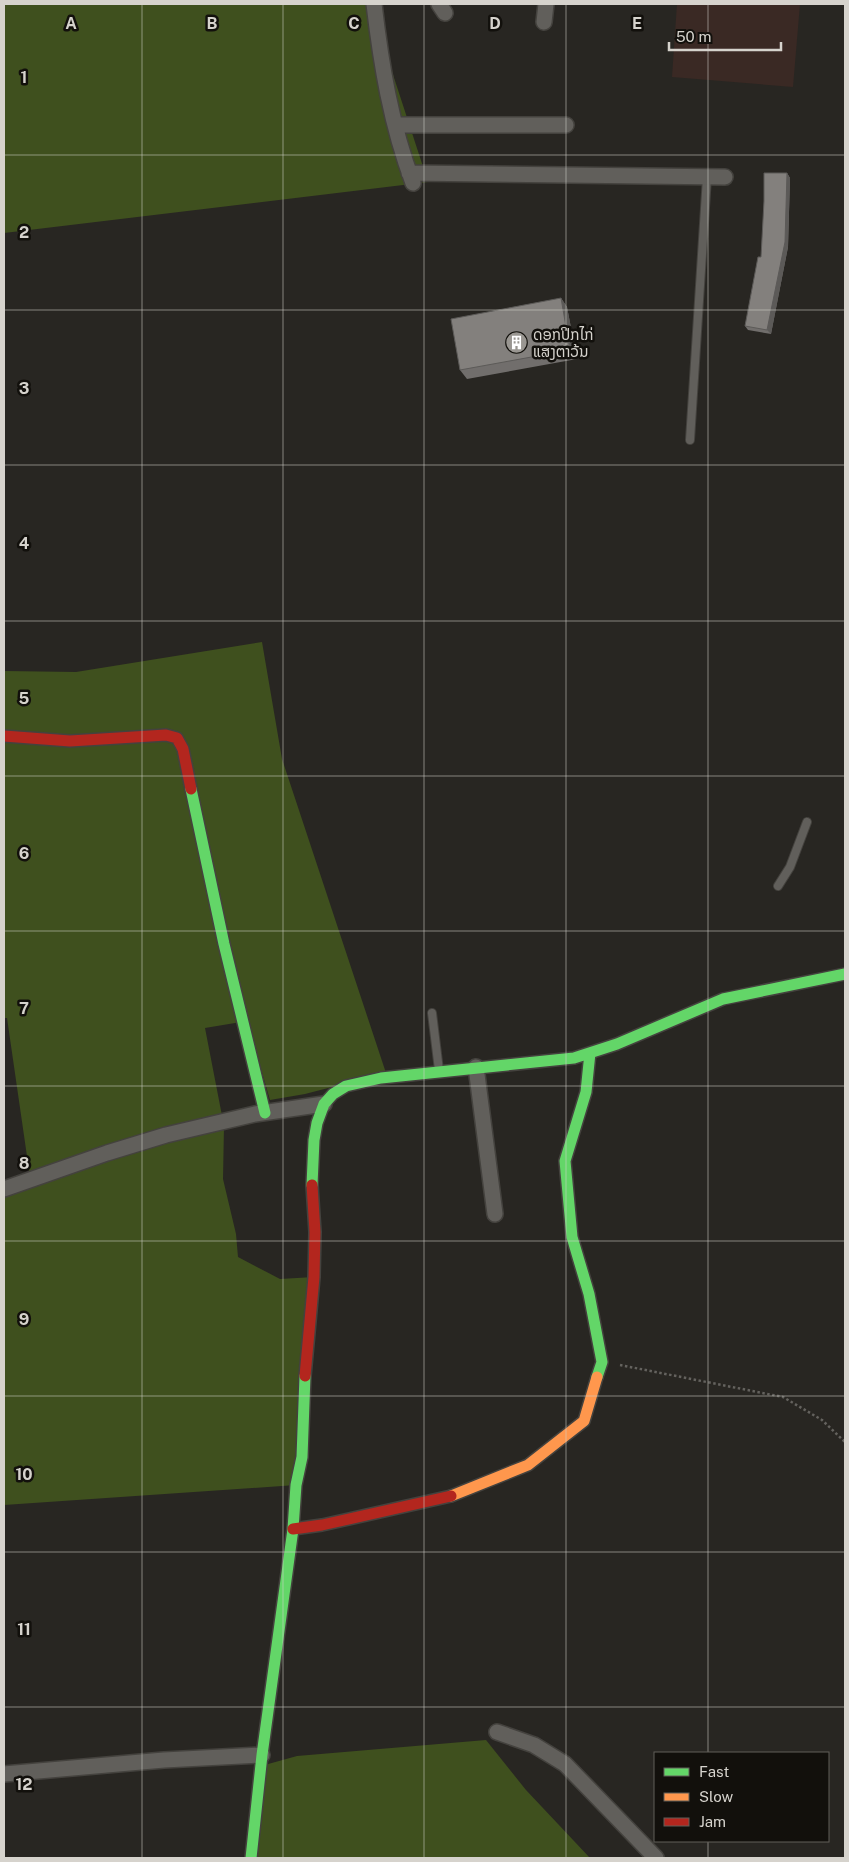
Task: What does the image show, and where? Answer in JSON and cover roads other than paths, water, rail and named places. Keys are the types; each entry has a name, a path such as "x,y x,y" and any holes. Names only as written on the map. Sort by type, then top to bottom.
{"street":[{"path":"374,4 380,60 411,178 725,177"},
{"path":"544,22 546,4"},
{"path":"396,125 566,124"},
{"path":"4,736 70,741 166,735 177,738 183,749 224,944 265,1113"},
{"path":"251,1858 262,1755 293,1529 296,1485 302,1458 305,1360 314,1277 315,1232 312,1188 314,1140 317,1123 324,1104 332,1094 346,1086 381,1078 574,1058 617,1044 723,999 845,974"},
{"path":"293,1529 322,1525 459,1494 528,1465 584,1421 602,1362 589,1294 572,1237 565,1161 586,1092 590,1053"},
{"path":"476,1067 495,1214"},
{"path":"4,1189 107,1153 166,1135 255,1114 324,1104"},
{"path":"497,1732 534,1745 565,1764 656,1858"},
{"path":"4,1774 164,1760 262,1755"}],"lane":[{"path":"690,440 707,177"},
{"path":"778,886 790,867 807,822"},
{"path":"432,1013 439,1071"}],"place":[{"name":"ດອກປີກໄກ່ ແສງຕາວ້ນ","path":"517,343"}]}
